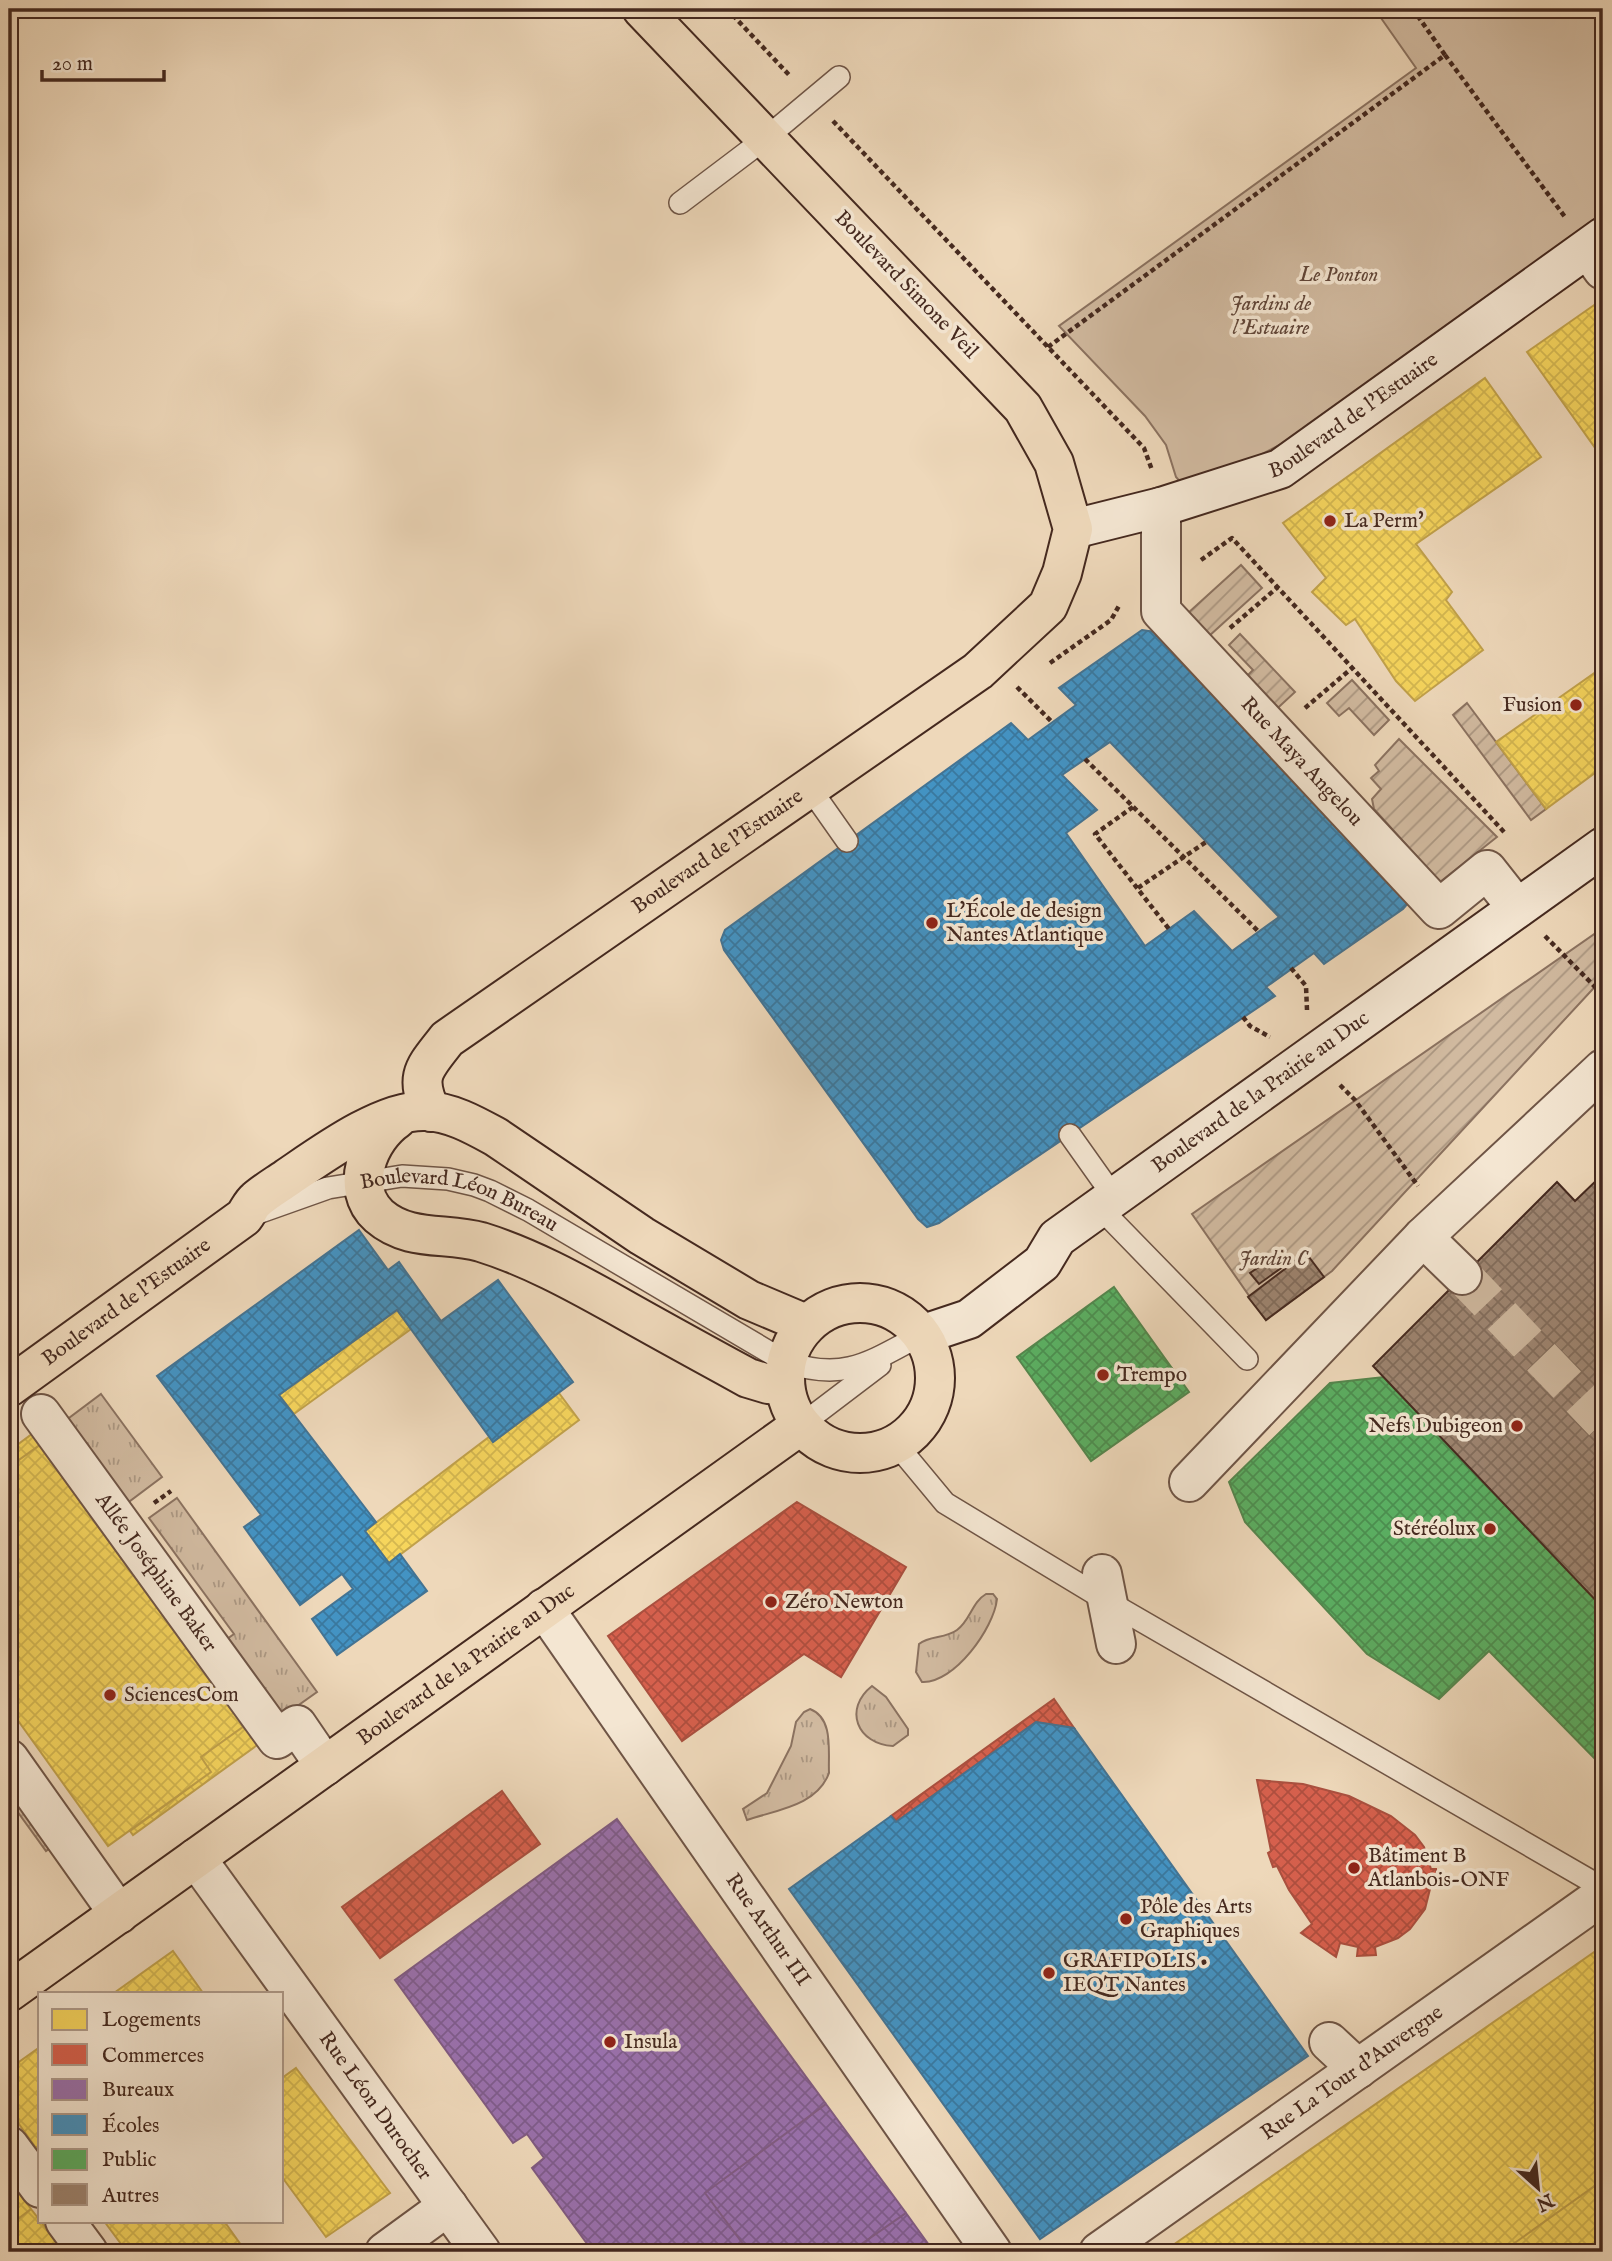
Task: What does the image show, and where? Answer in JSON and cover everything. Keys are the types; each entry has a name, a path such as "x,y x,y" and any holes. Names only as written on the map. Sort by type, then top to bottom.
{"main road":[{"name":"Boulevard Simone Veil","path":"642,9 1023,408 1054,463 1073,529"},
{"name":"Boulevard de l'Estuaire","path":"9,1387 244,1217 254,1201 321,1156 362,1131 418,1113 423,1070 447,1039 978,671 1048,606 1062,573 1073,529"},
{"path":"365,1181 366,1162 372,1144 385,1127 418,1113"},
{"name":"Boulevard Léon Bureau","path":"418,1113 444,1114 496,1137 642,1236 749,1300 806,1324"},
{"name":"Boulevard Léon Bureau","path":"365,1181 371,1206 379,1216 396,1226 418,1235 478,1241 512,1253 556,1272 748,1378 768,1384 785,1373"},
{"path":"867,1303 888,1308 907,1319 921,1335 931,1354 935,1376 933,1396 925,1415 913,1431 896,1444 857,1454 846,1451 817,1440 801,1424 789,1406 785,1373 793,1342 806,1324 824,1311 845,1304 867,1303"},
{"name":"Boulevard de la Prairie au Duc","path":"9,1992 801,1424"}],"street":[{"name":"Boulevard de l'Estuaire","path":"1073,529 1161,507 1280,469 1598,252"},
{"name":"Rue Maya Angelou","path":"1161,507 1161,611 1439,909 1487,870"},
{"name":"Boulevard de la Prairie au Duc","path":"921,1335 969,1319 1042,1263 1058,1238 1603,846"},
{"path":"1487,870 1517,908"},
{"path":"1189,1482 1435,1226 1603,1069"},
{"path":"1435,1226 1462,1275"},
{"name":"Allée Joséphine Baker","path":"41,1414 277,1739 297,1725 326,1766"},
{"path":"1105,1587 1116,1644"},
{"name":"Rue Arthur III","path":"544,1608 992,2252"},
{"path":"9,1759 118,1914"},
{"name":"Rue Léon Durocher","path":"196,1858 481,2252"},
{"name":"Rue La Tour d'Auvergne","path":"1100,2252 1603,1895"},
{"path":"1329,2042 1358,2069"},
{"path":"9,2146 38,2185"},
{"path":"385,2252 448,2206"},
{"path":"66,2222 88,2252"}],"lane":[{"path":"681,203 766,138 839,76"},
{"path":"809,787 847,841"},
{"path":"1070,1135 1107,1202 1247,1359"},
{"name":"Boulevard Léon Bureau","path":"365,1181 402,1176 426,1177 448,1179 490,1191 528,1210 785,1373"},
{"name":"Boulevard de l'Estuaire","path":"244,1217 327,1188 365,1181"},
{"name":"Boulevard de la Prairie au Duc","path":"785,1373 849,1369 869,1363 921,1335"},
{"name":"Boulevard de la Prairie au Duc","path":"801,1424 921,1335"},
{"path":"896,1444 945,1503 1105,1587 1603,1888"}],"path":[{"path":"727,9 1144,448 1160,493 1161,507"},
{"path":"1419,9 1415,12 1445,55 1598,252"},
{"path":"1048,347 1445,55"},
{"path":"1161,589 1232,538 1517,846 1487,870"},
{"path":"1200,653 1278,587"},
{"path":"1275,733 1352,668"},
{"path":"1017,687 1052,722"},
{"path":"1085,759 1258,932"},
{"path":"1133,807 1096,834 1169,929"},
{"path":"1138,888 1206,842"},
{"path":"1517,908 1603,995"},
{"path":"1310,1056 1355,1100 1415,1182 1435,1226"}],"green space":[{"name":"Jardins de l'Estuaire","path":"1393,9 1603,9 1603,218 1562,244 1320,424 1243,464 1184,486 1176,477 1166,445 1145,416 1059,326 1416,68 1381,18"},
{"path":"1241,565 1262,588 1209,636 1188,613"},
{"path":"1240,634 1295,692 1267,718 1237,686 1253,670 1229,645"},
{"path":"1352,680 1389,720 1374,735 1349,708 1339,716 1327,703"},
{"path":"1467,703 1546,809 1531,820 1453,715"},
{"path":"1399,739 1497,837 1440,882 1374,809 1372,799 1381,789 1371,778 1379,771 1375,765"},
{"name":"Jardin C","path":"1603,928 1603,978 1332,1271 1266,1320 1192,1214"},
{"path":"101,1394 162,1477 122,1507 61,1424"},
{"path":"177,1498 317,1692 276,1721 220,1644 234,1634 149,1518"},
{"path":"986,1594 993,1594 997,1599 989,1624 980,1639 947,1674 922,1682 916,1672 919,1644 957,1630"},
{"path":"872,1686 886,1697 908,1729 908,1735 893,1746 870,1739 858,1724 858,1705"},
{"path":"810,1709 818,1713 823,1720 828,1736 829,1773 823,1784 805,1800 747,1820 743,1809 767,1793 791,1746 796,1722"},
{"path":"9,1784 53,1846 46,1851 9,1800"}],"building: Logements":[{"path":"1597,303 1603,311 1603,459 1527,352"},
{"path":"1485,378 1541,457 1416,544 1452,592 1446,600 1483,650 1415,701 1396,681 1355,619 1346,625 1312,592 1326,578 1283,523"},
{"name":"Fusion","path":"1603,667 1603,767 1546,809 1496,742"},
{"path":"397,1310 411,1329 294,1414 279,1395"},
{"path":"559,1393 579,1420 389,1563 365,1531 489,1437 493,1442"},
{"path":"36,1431 44,1442 9,1467 9,1451"},
{"path":"44,1442 247,1724 201,1757 211,1772 108,1846 9,1708 9,1467"},
{"path":"247,1724 260,1743 133,1835 130,1831 211,1772 201,1757"},
{"path":"1600,1948 1603,1950 1603,2180 1502,2252 1163,2252"},
{"path":"173,1951 202,1992 115,1992"},
{"path":"38,2048 36,2148 9,2110 9,2069"},
{"path":"296,2068 390,2193 326,2237 284,2180 284,2077"},
{"path":"9,2179 31,2209 9,2226"},
{"path":"1603,2180 1603,2252 1502,2252"},
{"path":"31,2209 38,2222 41,2222 59,2245 48,2252 9,2252 9,2226"},
{"path":"105,2222 225,2222 246,2252 127,2252"}],"building: Commerces":[{"name":"Zéro Newton","path":"797,1502 906,1567 841,1677 804,1654 682,1741 608,1636"},
{"path":"1054,1699 1074,1728 1036,1722 896,1822 891,1816"},
{"name":"Bâtiment B Atlanbois-ONF","path":"1257,1780 1303,1784 1349,1796 1391,1816 1415,1835 1424,1847 1431,1869 1436,1869 1436,1886 1431,1885 1425,1909 1410,1929 1398,1938 1375,1947 1376,1955 1357,1956 1358,1947 1340,1943 1336,1957 1301,1933 1312,1924 1289,1890 1277,1866 1273,1867 1268,1853 1271,1851"},
{"path":"502,1791 540,1844 380,1958 342,1907"}],"building: Bureaux":[{"name":"Insula","path":"617,1819 826,2104 705,2193 749,2252 593,2252 532,2168 544,2158 527,2134 513,2143 395,1980"},
{"path":"826,2104 906,2213 850,2252 749,2252 705,2193"},
{"path":"906,2213 934,2252 850,2252"}],"building: Écoles":[{"name":"L'École de design Nantes Atlantique","path":"1142,630 1155,632 1409,902 1403,909 1324,964 1314,953 1266,987 1275,996 939,1223 927,1227 918,1219 724,950 721,940 725,930 1011,723 1028,740 1076,705 1059,688","holes":["1110,742 1279,917 1232,951 1194,911 1145,946 1066,833 1097,810 1062,775"]},
{"path":"359,1230 388,1270 399,1262 441,1321 498,1280 573,1382 493,1442 397,1310 279,1395 376,1522 365,1531 389,1563 400,1554 427,1591 337,1655 312,1619 353,1589 342,1574 300,1605 244,1527 261,1515 157,1376"},
{"name":"GRAFIPOLIS • IEQT Nantes","path":"1036,1722 1074,1728 1308,2056 1040,2239 789,1889 891,1816 896,1822"}],"building: Public":[{"name":"Trempo","path":"1114,1287 1189,1392 1091,1461 1017,1357"},
{"path":"1384,1377 1603,1608 1603,1767 1489,1651 1439,1699 1367,1654 1245,1522 1229,1482 1330,1383"}],"building: Autres":[{"name":"Nefs Dubigeon","path":"1603,1174 1603,1608 1373,1366 1557,1182 1575,1201"},
{"path":"1306,1253 1324,1277 1266,1320 1248,1297"},
{"path":"1276,1255 1284,1266 1259,1284 1250,1273"}],"tunnel":[{"path":"1462,1275 1603,1422"}],"place":[{"name":"La Perm'","path":"1330,521"},
{"name":"Fusion","path":"1576,705"},
{"name":"L'École de design Nantes Atlantique","path":"932,923"},
{"name":"Trempo","path":"1103,1375"},
{"name":"Nefs Dubigeon","path":"1517,1426"},
{"name":"Stéréolux","path":"1490,1529"},
{"name":"Zéro Newton","path":"771,1602"},
{"name":"SciencesCom","path":"110,1695"},
{"name":"Bâtiment B Atlanbois-ONF","path":"1354,1868"},
{"name":"Pôle des Arts Graphiques","path":"1126,1919"},
{"name":"GRAFIPOLIS • IEQT Nantes","path":"1049,1973"},
{"name":"Insula","path":"610,2042"}],"park label":[{"name":"Le Ponton","path":"1339,275"}]}
